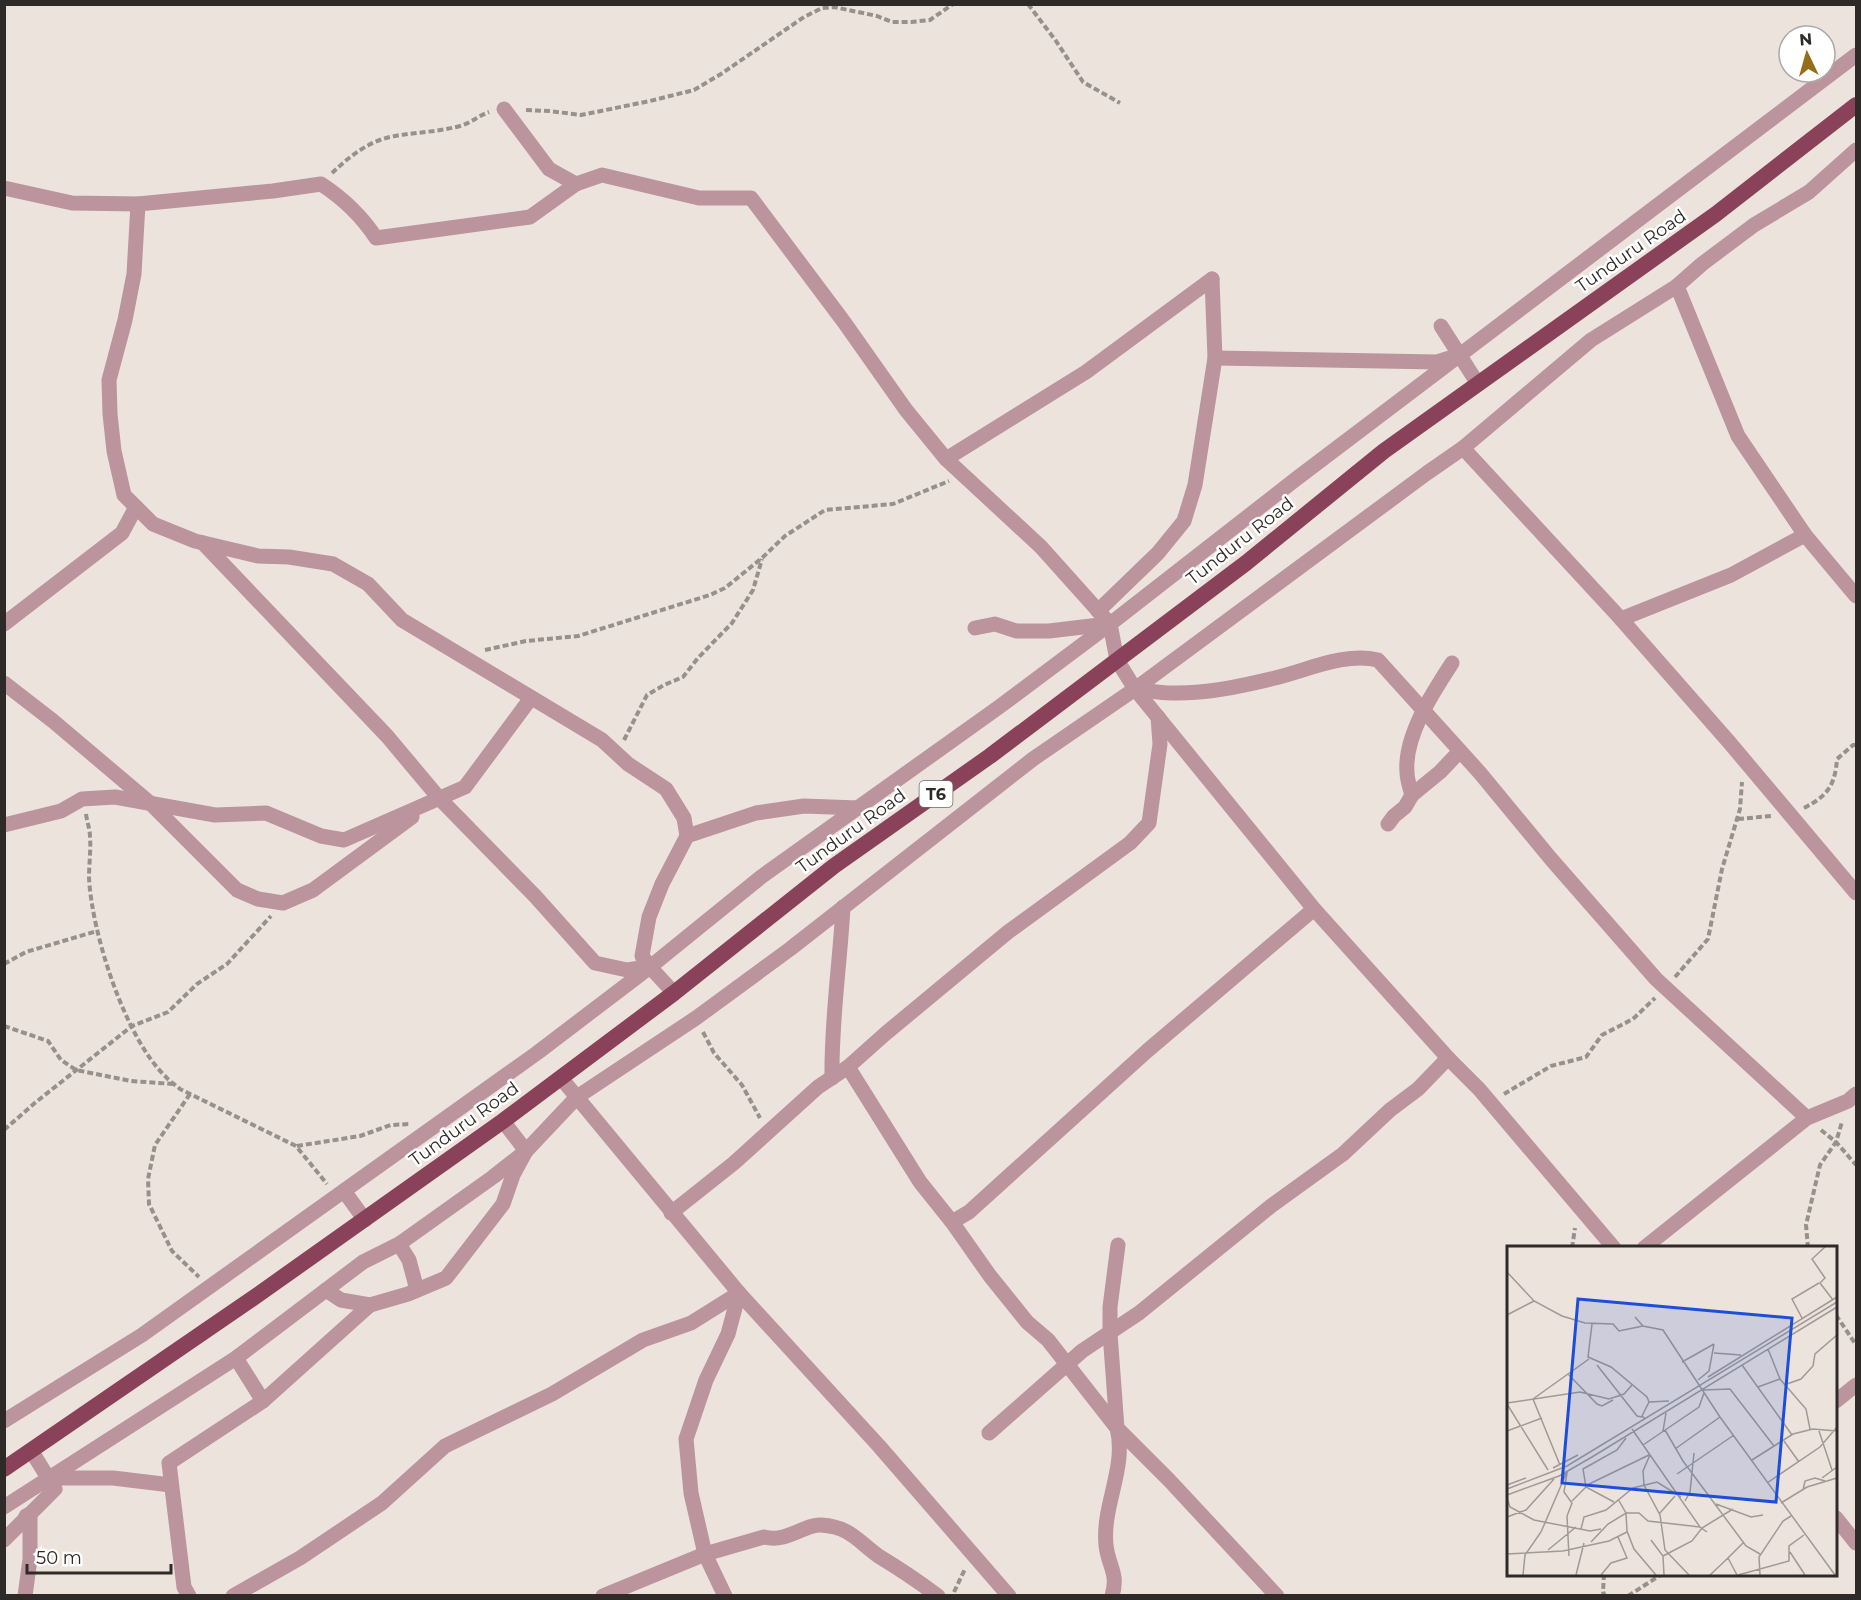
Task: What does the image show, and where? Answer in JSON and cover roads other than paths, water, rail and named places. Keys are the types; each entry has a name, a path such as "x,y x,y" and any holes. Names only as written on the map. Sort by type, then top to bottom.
{"highway":[{"name":"Tunduru Road","path":"4,1469 32,1452 365,1220 503,1121 675,993 834,866 990,756 1246,563 1384,452 1716,214 1857,105"}],"street":[{"path":"4,1421 142,1335 537,1053 650,967 761,877 1110,624 1857,55"},
{"path":"504,109 549,169 576,184"},
{"path":"4,1507 236,1358 363,1263 399,1244 526,1151 578,1097 696,1018 1033,759 1135,689 1463,448 1591,340 1677,286 1754,225 1809,192 1857,150"},
{"path":"4,188 72,203 138,204 321,184 343,198 365,220 376,238 530,217 576,184 602,175 699,198 751,198 844,322 906,410 946,459 1041,548 1110,624 1117,660 1135,689 1314,909 1448,1058 1479,1089 1612,1246"},
{"path":"138,204 134,274 109,380 114,451 124,495 153,524 203,543 258,556 289,557 333,564 368,584 402,620 602,740 628,764 666,789 684,818 687,836 662,884 649,917 642,957 675,993"},
{"path":"946,459 1086,372 1212,279 1215,358 1195,485 1184,521 1158,553 1098,610"},
{"path":"1677,286 1738,436 1805,535 1851,582 1857,596"},
{"path":"1441,326 1478,384"},
{"path":"1215,358 1437,362 1459,356"},
{"path":"1463,448 1621,619 1857,893"},
{"path":"4,624 122,533 136,507"},
{"path":"1621,619 1731,575 1805,535"},
{"path":"203,543 387,736 439,798 535,896 595,963 627,970 650,967"},
{"path":"975,628 995,624 1016,631 1049,631 1110,624"},
{"path":"1135,689 1170,693 1214,690 1364,656 1378,660 1460,751 1656,979 1807,1118"},
{"path":"1412,795 1407,772 1408,751 1424,710 1452,663"},
{"path":"4,683 150,803 237,890 258,899 283,903 313,890 439,798"},
{"path":"4,825 61,811 82,799 115,797 216,815 266,813 321,836 344,840 465,787 531,698"},
{"path":"671,1213 818,1087 848,1068 885,1034 1008,932 1130,843 1149,823 1160,744 1158,717"},
{"path":"1388,824 1405,807 1412,795 1440,772 1460,751"},
{"path":"687,836 756,813 804,806 858,808"},
{"path":"832,1078 832,1035 840,970 843,907"},
{"path":"952,1222 969,1212 1139,1058 1314,909"},
{"path":"989,1433 1082,1351 1139,1313 1271,1206 1343,1154 1390,1110 1418,1089 1448,1058"},
{"path":"848,1068 920,1182 1027,1322 1048,1340 1117,1428 1277,1596"},
{"path":"561,1078 739,1293 879,1446 1009,1596"},
{"path":"1647,1246 1807,1118 1852,1097"},
{"path":"503,1121 526,1151"},
{"path":"189,1596 184,1587 169,1463 263,1401 369,1305 446,1278 503,1204 513,1175 526,1151"},
{"path":"341,1194 365,1220"},
{"path":"399,1244 409,1260 417,1290"},
{"path":"1112,1596 1116,1578 1106,1545 1118,1468 1119,1439 1110,1307 1119,1245"},
{"path":"326,1290 341,1300 369,1305"},
{"path":"725,1596 705,1554 692,1493 686,1439 706,1380 728,1334 739,1293"},
{"path":"233,1596 300,1558 382,1503 445,1446 552,1394 643,1340 691,1323 739,1293"},
{"path":"236,1358 263,1401"},
{"path":"1837,1400 1857,1385"},
{"path":"4,1540 55,1489 32,1452"},
{"path":"48,1478 113,1478 171,1485"},
{"path":"4,1528 30,1514"},
{"path":"25,1596 30,1559 30,1514"},
{"path":"1837,1519 1857,1543"},
{"path":"603,1596 705,1554 764,1537 773,1539 793,1534 818,1524 836,1527 857,1536 878,1555 938,1596"}]}
